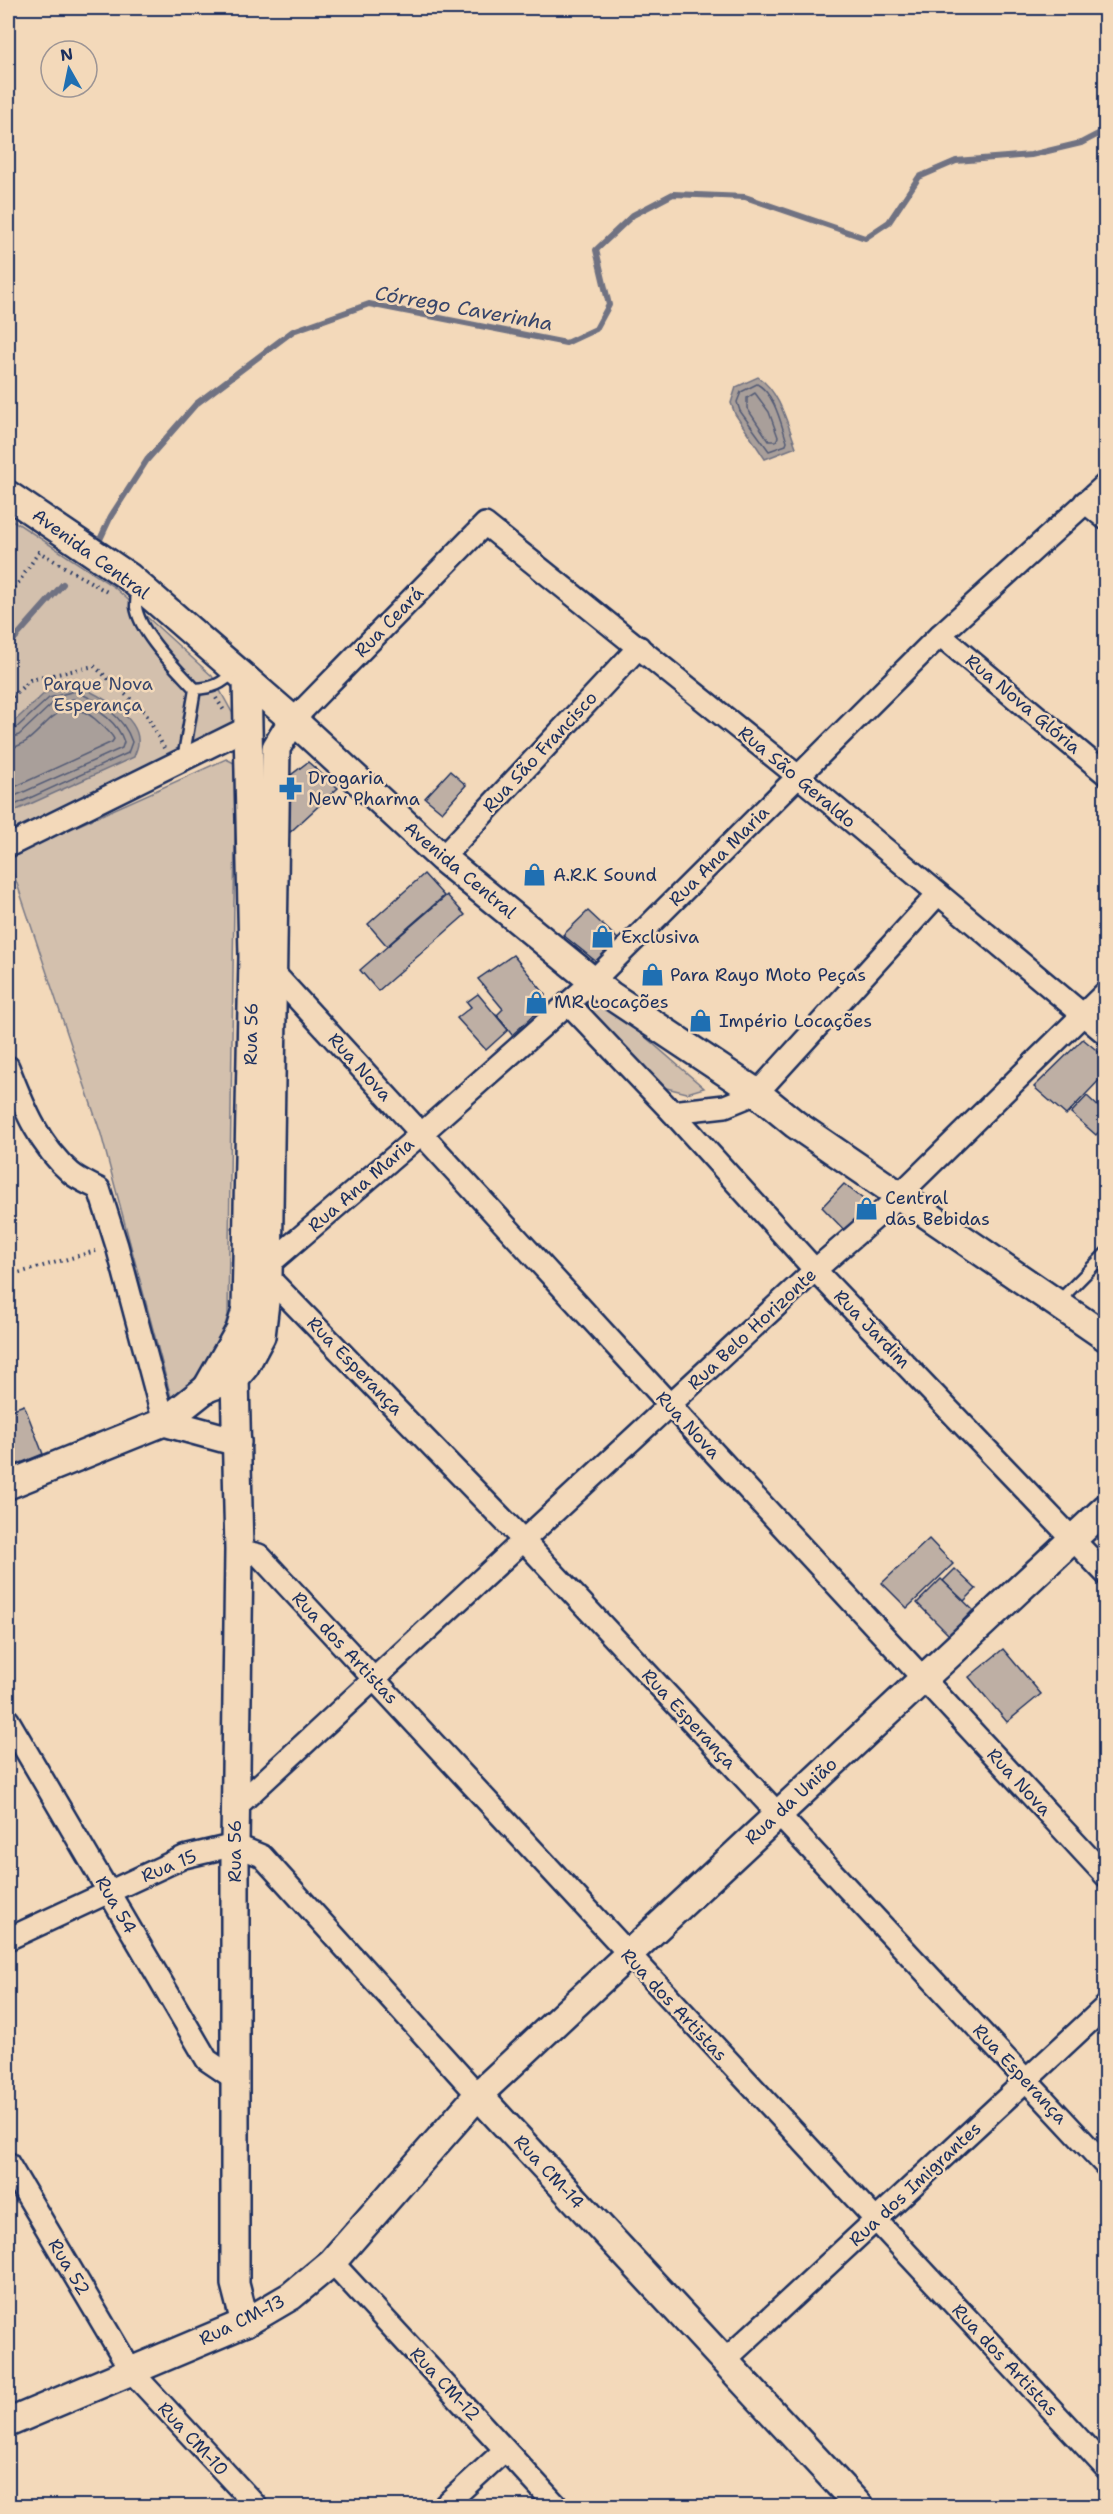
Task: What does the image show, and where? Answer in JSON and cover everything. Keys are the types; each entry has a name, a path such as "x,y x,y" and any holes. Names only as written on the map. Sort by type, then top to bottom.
{"street":[{"name":"Rua Ana Maria","path":"268,1271 593,981 940,635 1106,484"},
{"name":"Avenida Central","path":"8,495 134,580 293,720 442,858 610,995 757,1093 795,1124 1106,1337"},
{"path":"1085,502 1106,519"},
{"name":"Rua São Geraldo","path":"484,524 799,777 1106,1034"},
{"name":"Rua Ceará","path":"293,720 484,524"},
{"name":"Rua Nova Glória","path":"940,635 1106,774"},
{"name":"Rua São Francisco","path":"442,858 639,647"},
{"name":"Rua 56","path":"242,675 249,727 253,957 246,1310 229,1369 237,1442 239,1550 235,1809 235,2284 245,2323"},
{"name":"Rua 56","path":"229,1369 245,1366 261,1336 268,1271 276,748 293,720"},
{"path":"8,846 249,727"},
{"path":"672,1112 725,1106 757,1093 938,894"},
{"name":"Rua Nova","path":"274,973 1106,1876"},
{"name":"Rua Belo Horizonte","path":"235,1809 815,1270 900,1195 1106,992"},
{"name":"Rua Jardim","path":"568,1004 672,1112 815,1270 1106,1574"},
{"path":"8,1067 28,1117 49,1150 72,1174 99,1189 117,1246 164,1422"},
{"name":"Rua Esperança","path":"268,1271 524,1541 1106,2166"},
{"path":"8,1485 164,1422 229,1369"},
{"path":"164,1422 237,1442"},
{"name":"Rua da União","path":"478,2096 627,1954 1106,1508"},
{"name":"Rua dos Artistas","path":"239,1550 259,1555 1106,2468"},
{"name":"Rua 54","path":"8,1720 207,2060 235,2079"},
{"name":"Rua 15","path":"8,1939 184,1857 235,1845"},
{"name":"Rua CM-14","path":"235,1845 262,1856 478,2096 859,2506"},
{"name":"Rua dos Imigrantes","path":"724,2361 1106,2006"},
{"name":"Rua CM-13","path":"8,2423 245,2323 291,2296 332,2262 478,2096"},
{"name":"Rua 52","path":"8,2163 130,2371"},
{"name":"Rua CM-12","path":"332,2262 558,2506"},
{"name":"Rua CM-10","path":"130,2371 256,2506"},
{"path":"444,2506 505,2450"}],"lane":[{"path":"134,580 136,607 140,620 152,639 195,689"},
{"path":"195,689 211,688 242,675"},
{"path":"178,762 195,689"},
{"path":"1056,1303 1106,1253"}],"path":[{"path":"8,598 39,552 86,579"},
{"path":"8,701 30,680 94,666 145,712 178,762"},
{"path":"8,1276 117,1246"}],"green space":[{"name":"Parque Nova Esperança","path":"8,517 114,587 212,676 240,727 8,838"},
{"path":"226,759 236,764 228,1315 218,1350 198,1380 171,1397 101,1134 8,857"},
{"path":"598,996 704,1088 687,1093 658,1086 585,1006"}],"water":[{"path":"758,377 766,383 777,399 796,447 765,459 735,414 731,403 736,387"},
{"path":"75,684 94,693 125,715 137,733 138,743 134,757 8,814 8,727 46,692"}],"building":[{"path":"308,762 338,788 286,836 287,778"},
{"path":"450,771 466,785 442,812 425,798"},
{"path":"424,874 444,896 387,946 368,924"},
{"path":"447,895 465,915 378,991 360,970"},
{"path":"588,911 620,941 598,963 563,935"},
{"path":"513,955 545,994 543,1007 512,1035 497,1015 503,1009 478,979"},
{"path":"478,994 508,1030 486,1050 457,1018 471,1007 467,1002"},
{"path":"1083,1039 1106,1058 1106,1073 1066,1115 1034,1087"},
{"path":"1087,1096 1106,1114 1106,1124 1096,1135 1071,1113"},
{"path":"844,1184 873,1207 847,1233 822,1207"},
{"path":"24,1405 43,1454 8,1468 8,1411"},
{"path":"929,1539 953,1564 907,1608 882,1583"},
{"path":"955,1569 976,1589 964,1601 943,1581"},
{"path":"941,1579 973,1610 949,1635 917,1603"},
{"path":"1003,1649 1041,1694 1007,1722 969,1677"}],"waterway":[{"name":"Córrego Caverinha","path":"96,548 111,516 147,460 196,404 293,331 369,304 566,343 596,329 609,305 596,250 633,215 673,194 745,197 865,238 889,222 919,177 956,161 1031,155 1081,143 1106,130"},
{"name":"Córrego Caverinha","path":"8,646 63,584"}],"place":[{"name":"Drogaria New Pharma","path":"290,788"},
{"name":"A.R.K Sound","path":"535,875"},
{"name":"Exclusiva","path":"603,937"},
{"name":"Para Rayo Moto Peças","path":"652,975"},
{"name":"MR Locações","path":"536,1002"},
{"name":"Império Locações","path":"701,1021"},
{"name":"Central das Bebidas","path":"867,1208"}]}
